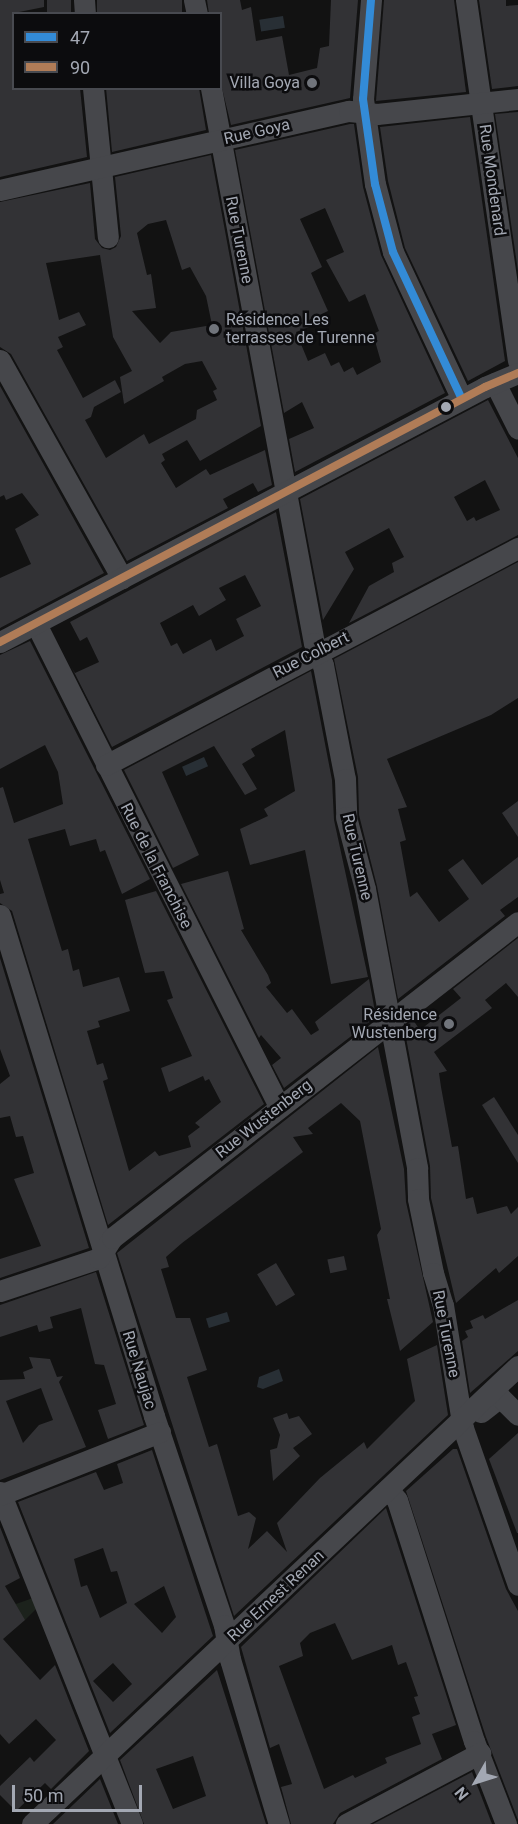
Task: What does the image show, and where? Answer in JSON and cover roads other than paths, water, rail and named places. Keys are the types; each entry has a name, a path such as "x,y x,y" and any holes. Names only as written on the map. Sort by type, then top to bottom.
{"street":[{"path":"371,0 364,113 375,184 390,243 462,399"},
{"name":"Rue Mondenard","path":"466,0 518,360"},
{"path":"93,90 108,237"},
{"name":"Rue Turenne","path":"211,90 317,651 345,779 346,817 365,889 417,1168 418,1199 433,1273 443,1305 463,1424 518,1585"},
{"name":"Rue Goya","path":"0,190 349,111 364,113 518,99"},
{"path":"0,360 122,578"},
{"path":"0,642 462,399 518,373"},
{"path":"495,383 518,429"},
{"name":"Rue Colbert","path":"106,765 317,651 518,548"},
{"name":"Rue de la Franchise","path":"36,624 279,1106"},
{"name":"Rue Naujac","path":"0,915 103,1253 227,1642 279,1824"},
{"name":"Rue Wustenberg","path":"0,1291 94,1260 103,1253 112,1238 518,922"},
{"path":"518,1366 496,1394 518,1415"},
{"name":"Rue Ernest Renan","path":"32,1824 388,1489 496,1394"},
{"path":"132,1824 0,1494 160,1432"},
{"path":"388,1489 397,1500 480,1753 506,1824"},
{"path":"346,1824 480,1753"}],"place":[{"name":"Villa Goya","path":"312,83"},
{"name":"Résidence Les terrasses de Turenne","path":"214,329"},
{"name":"Résidence Wustenberg","path":"449,1024"}]}
